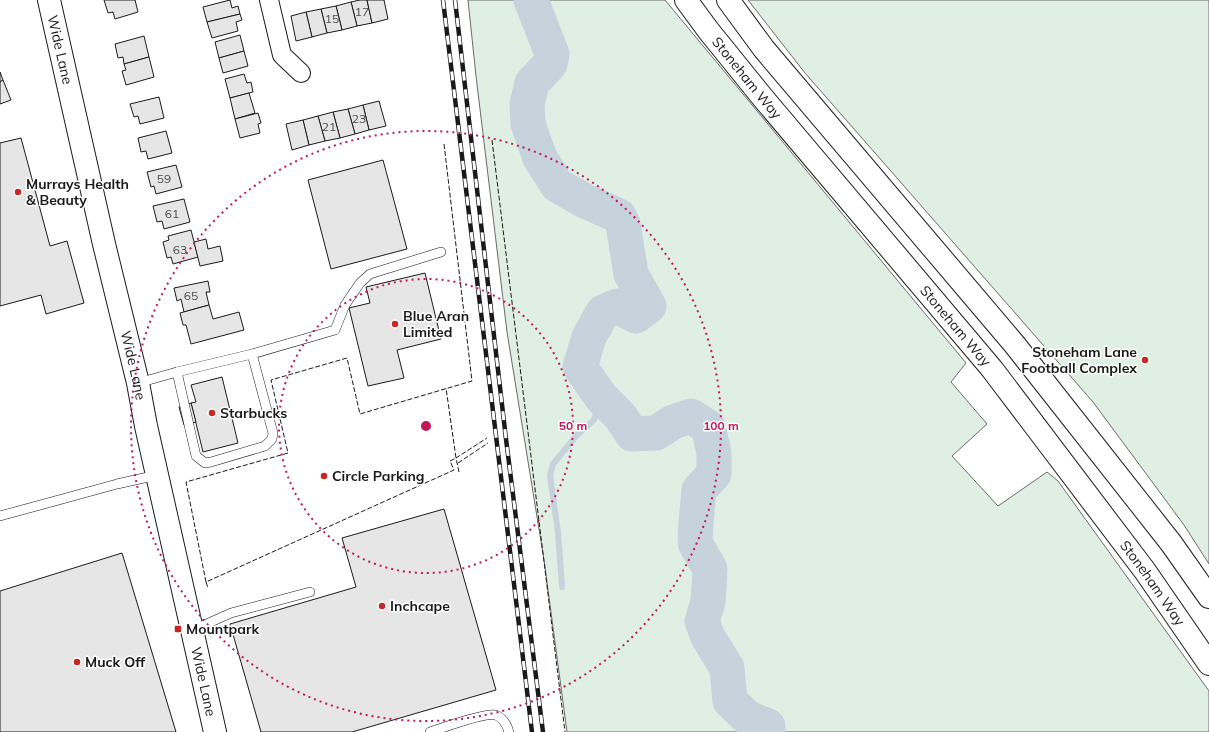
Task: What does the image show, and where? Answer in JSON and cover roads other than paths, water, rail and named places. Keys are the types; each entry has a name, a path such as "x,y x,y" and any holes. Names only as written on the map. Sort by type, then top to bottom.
{"main road":[{"name":"Wide Lane","path":"49,0 104,244 138,383 146,426 215,732"},
{"name":"Stoneham Way","path":"686,0 708,30 763,98 992,369 1145,571 1209,664"},
{"path":"728,0 764,49 1015,345 1171,543 1209,597"}],"street":[{"path":"269,0 282,55 301,73"}],"lane":[{"path":"138,383 176,372 252,354 335,330 346,305 360,283 370,274 441,252"},
{"path":"176,372 196,456 205,463 265,446 272,440 273,433 252,354"},
{"path":"0,516 117,484 158,475"},
{"path":"193,630 231,613 310,592"},
{"path":"430,732 482,717 495,715 503,720 509,732"}],"waterway":[{"path":"531,0 552,54 550,64 532,83 527,104 528,124 540,158 557,185 585,201 619,216 623,224 631,274 649,306 636,316 617,306 603,312 589,337 580,367 601,397 620,416 632,434 656,433 673,422 691,416 708,427 714,452 714,474 699,490 695,543 710,569 708,602 702,621 708,637 727,668 730,701 748,718 768,726 768,732"},
{"path":"562,587 558,532 550,475 553,464 577,435 594,420 601,397"}],"railway":[{"path":"443,0 532,732"},
{"path":"455,0 506,439 543,732"}],"place":[{"name":"Murrays Health & Beauty","path":"18,192"},
{"name":"Blue Aran Limited","path":"395,324"},
{"name":"Stoneham Lane Football Complex","path":"1145,360"},
{"name":"Starbucks","path":"212,413"},
{"name":"Circle Parking","path":"324,476"},
{"name":"Inchcape","path":"382,606"},
{"name":"Mountpark","path":"178,629"},
{"name":"Muck Off","path":"77,662"}]}
